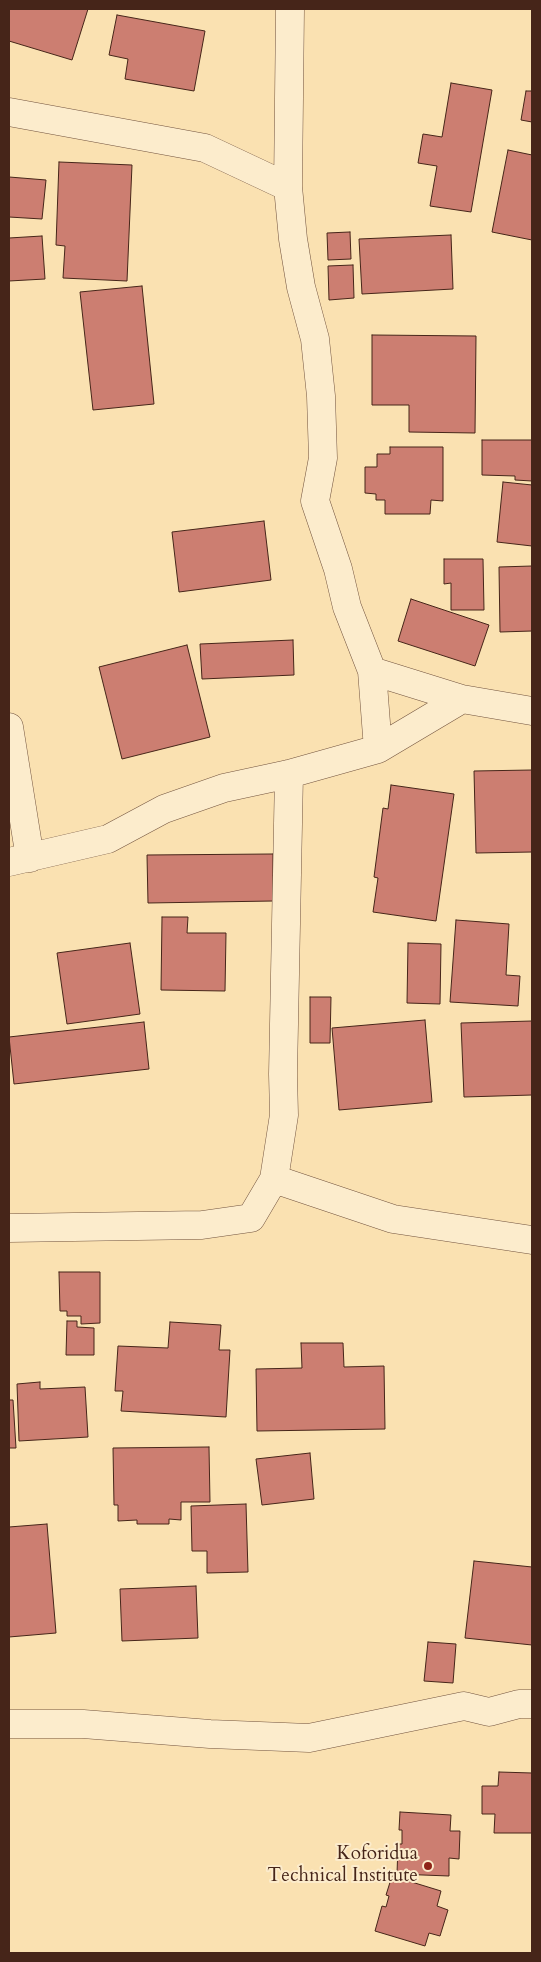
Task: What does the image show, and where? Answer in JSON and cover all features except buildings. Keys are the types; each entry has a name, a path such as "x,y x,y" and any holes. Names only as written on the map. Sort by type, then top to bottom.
{"street":[{"path":"290,9 288,187 293,239 301,287 315,339 321,396 323,458 315,501 338,569 347,607 372,671 378,749"},
{"path":"9,112 205,148 288,187"},
{"path":"372,671 462,699 532,711"},
{"path":"9,727 19,860 108,839 164,809 224,788 289,774 378,749 462,699"},
{"path":"9,1228 202,1225 251,1218 274,1179 284,1114 282,1074 289,774"},
{"path":"274,1179 393,1219 532,1240"},
{"path":"9,1724 83,1724 210,1734 309,1738 464,1706 489,1712 519,1704 532,1704"}],"place":[{"name":"Koforidua Technical Institute","path":"428,1866"}]}
